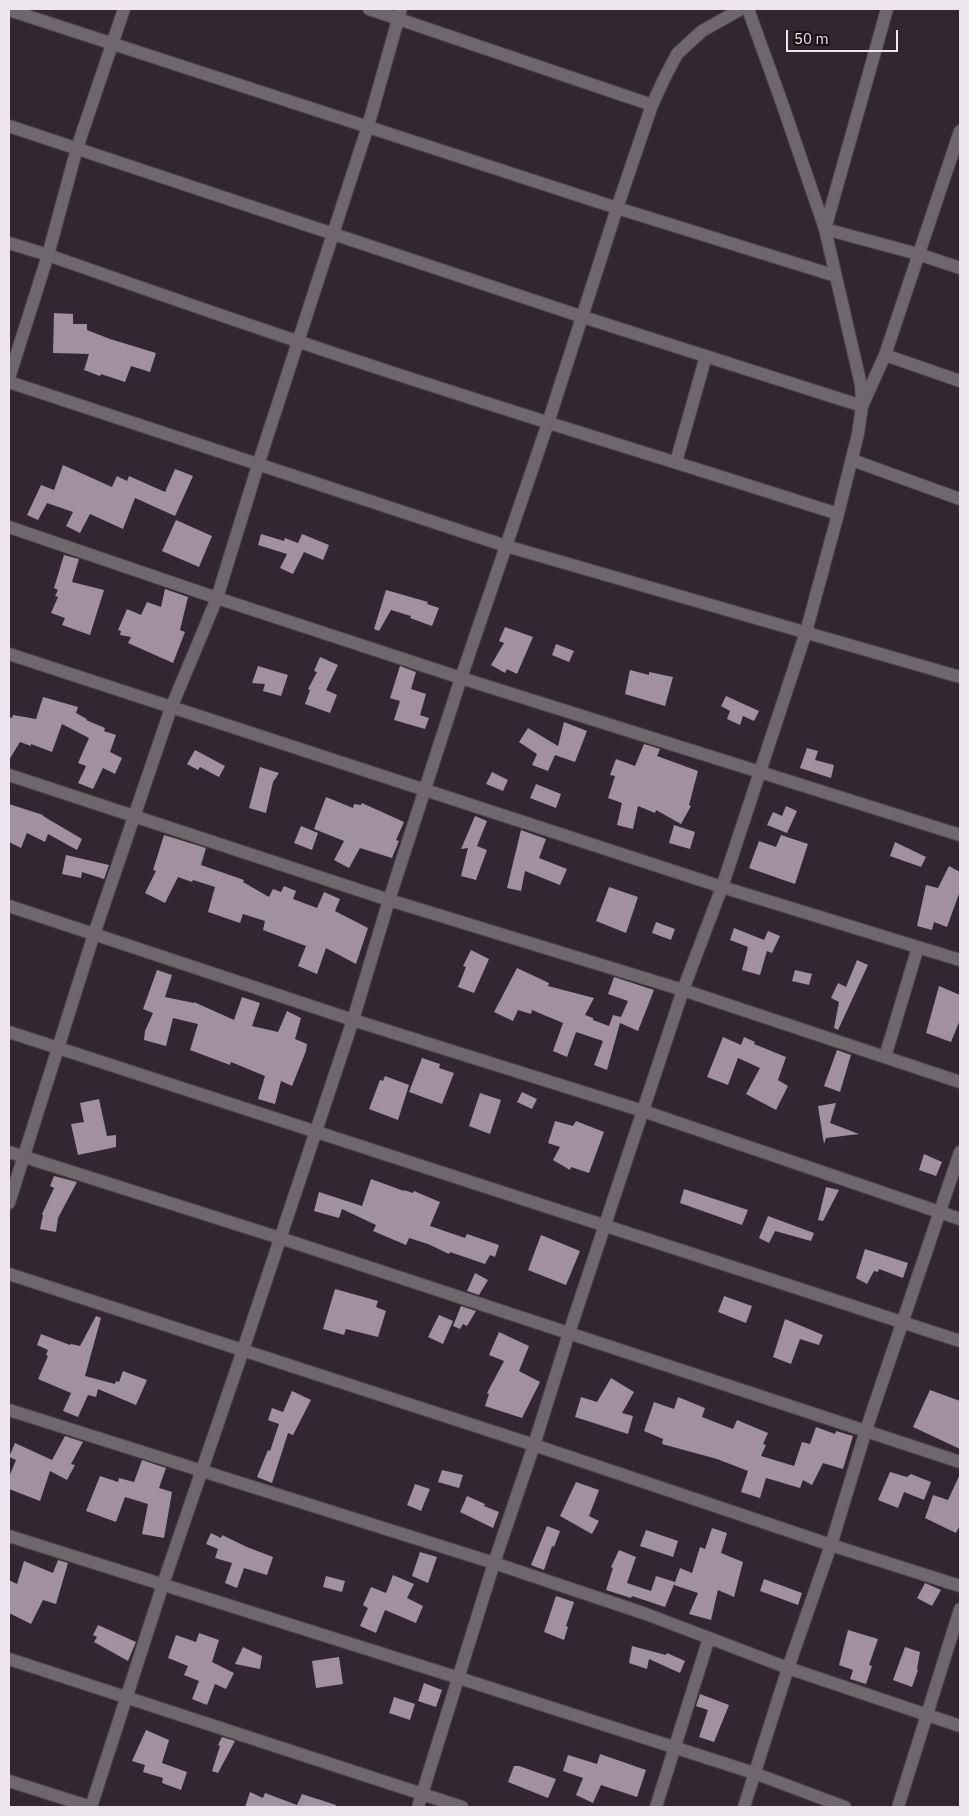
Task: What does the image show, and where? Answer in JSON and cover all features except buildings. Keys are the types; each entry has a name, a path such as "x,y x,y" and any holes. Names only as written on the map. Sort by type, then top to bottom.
{"street":[{"path":"9,378 48,255 78,148 124,9"},
{"path":"369,9 400,14 652,105"},
{"path":"9,1781 91,1807 163,1584 353,1020 388,900 461,678 548,424 652,105 677,54 702,32 741,9"},
{"path":"420,1801 494,1563 643,1111 683,990 722,887 806,632 858,434 862,406 861,385 825,229 748,9"},
{"path":"825,229 887,9"},
{"path":"9,10 617,208 836,276"},
{"path":"9,1203 94,934 136,816 171,708 218,598 297,342 368,126 400,14"},
{"path":"9,126 583,317 862,406"},
{"path":"862,406 885,355 918,254 958,145 960,131"},
{"path":"825,229 918,254 960,268"},
{"path":"9,243 297,342 548,424 676,462 838,514"},
{"path":"885,355 960,381"},
{"path":"676,462 706,356"},
{"path":"9,382 506,546 960,676"},
{"path":"852,460 960,499"},
{"path":"9,527 461,678 960,835"},
{"path":"9,654 722,887 960,960"},
{"path":"9,776 388,900 683,990 960,1082"},
{"path":"9,906 353,1020 643,1111 940,1213 960,1218"},
{"path":"884,1057 918,947"},
{"path":"9,1032 960,1341"},
{"path":"9,1152 280,1238 960,1462"},
{"path":"744,1807 866,1430 960,1152"},
{"path":"9,1274 534,1445 830,1545 960,1586"},
{"path":"9,1410 494,1563 646,1614 788,1668 960,1726"},
{"path":"9,1536 674,1747 754,1773 845,1807"},
{"path":"898,1807 960,1609"},
{"path":"656,1807 709,1638"},
{"path":"9,1660 127,1697 420,1801 462,1807"}]}
